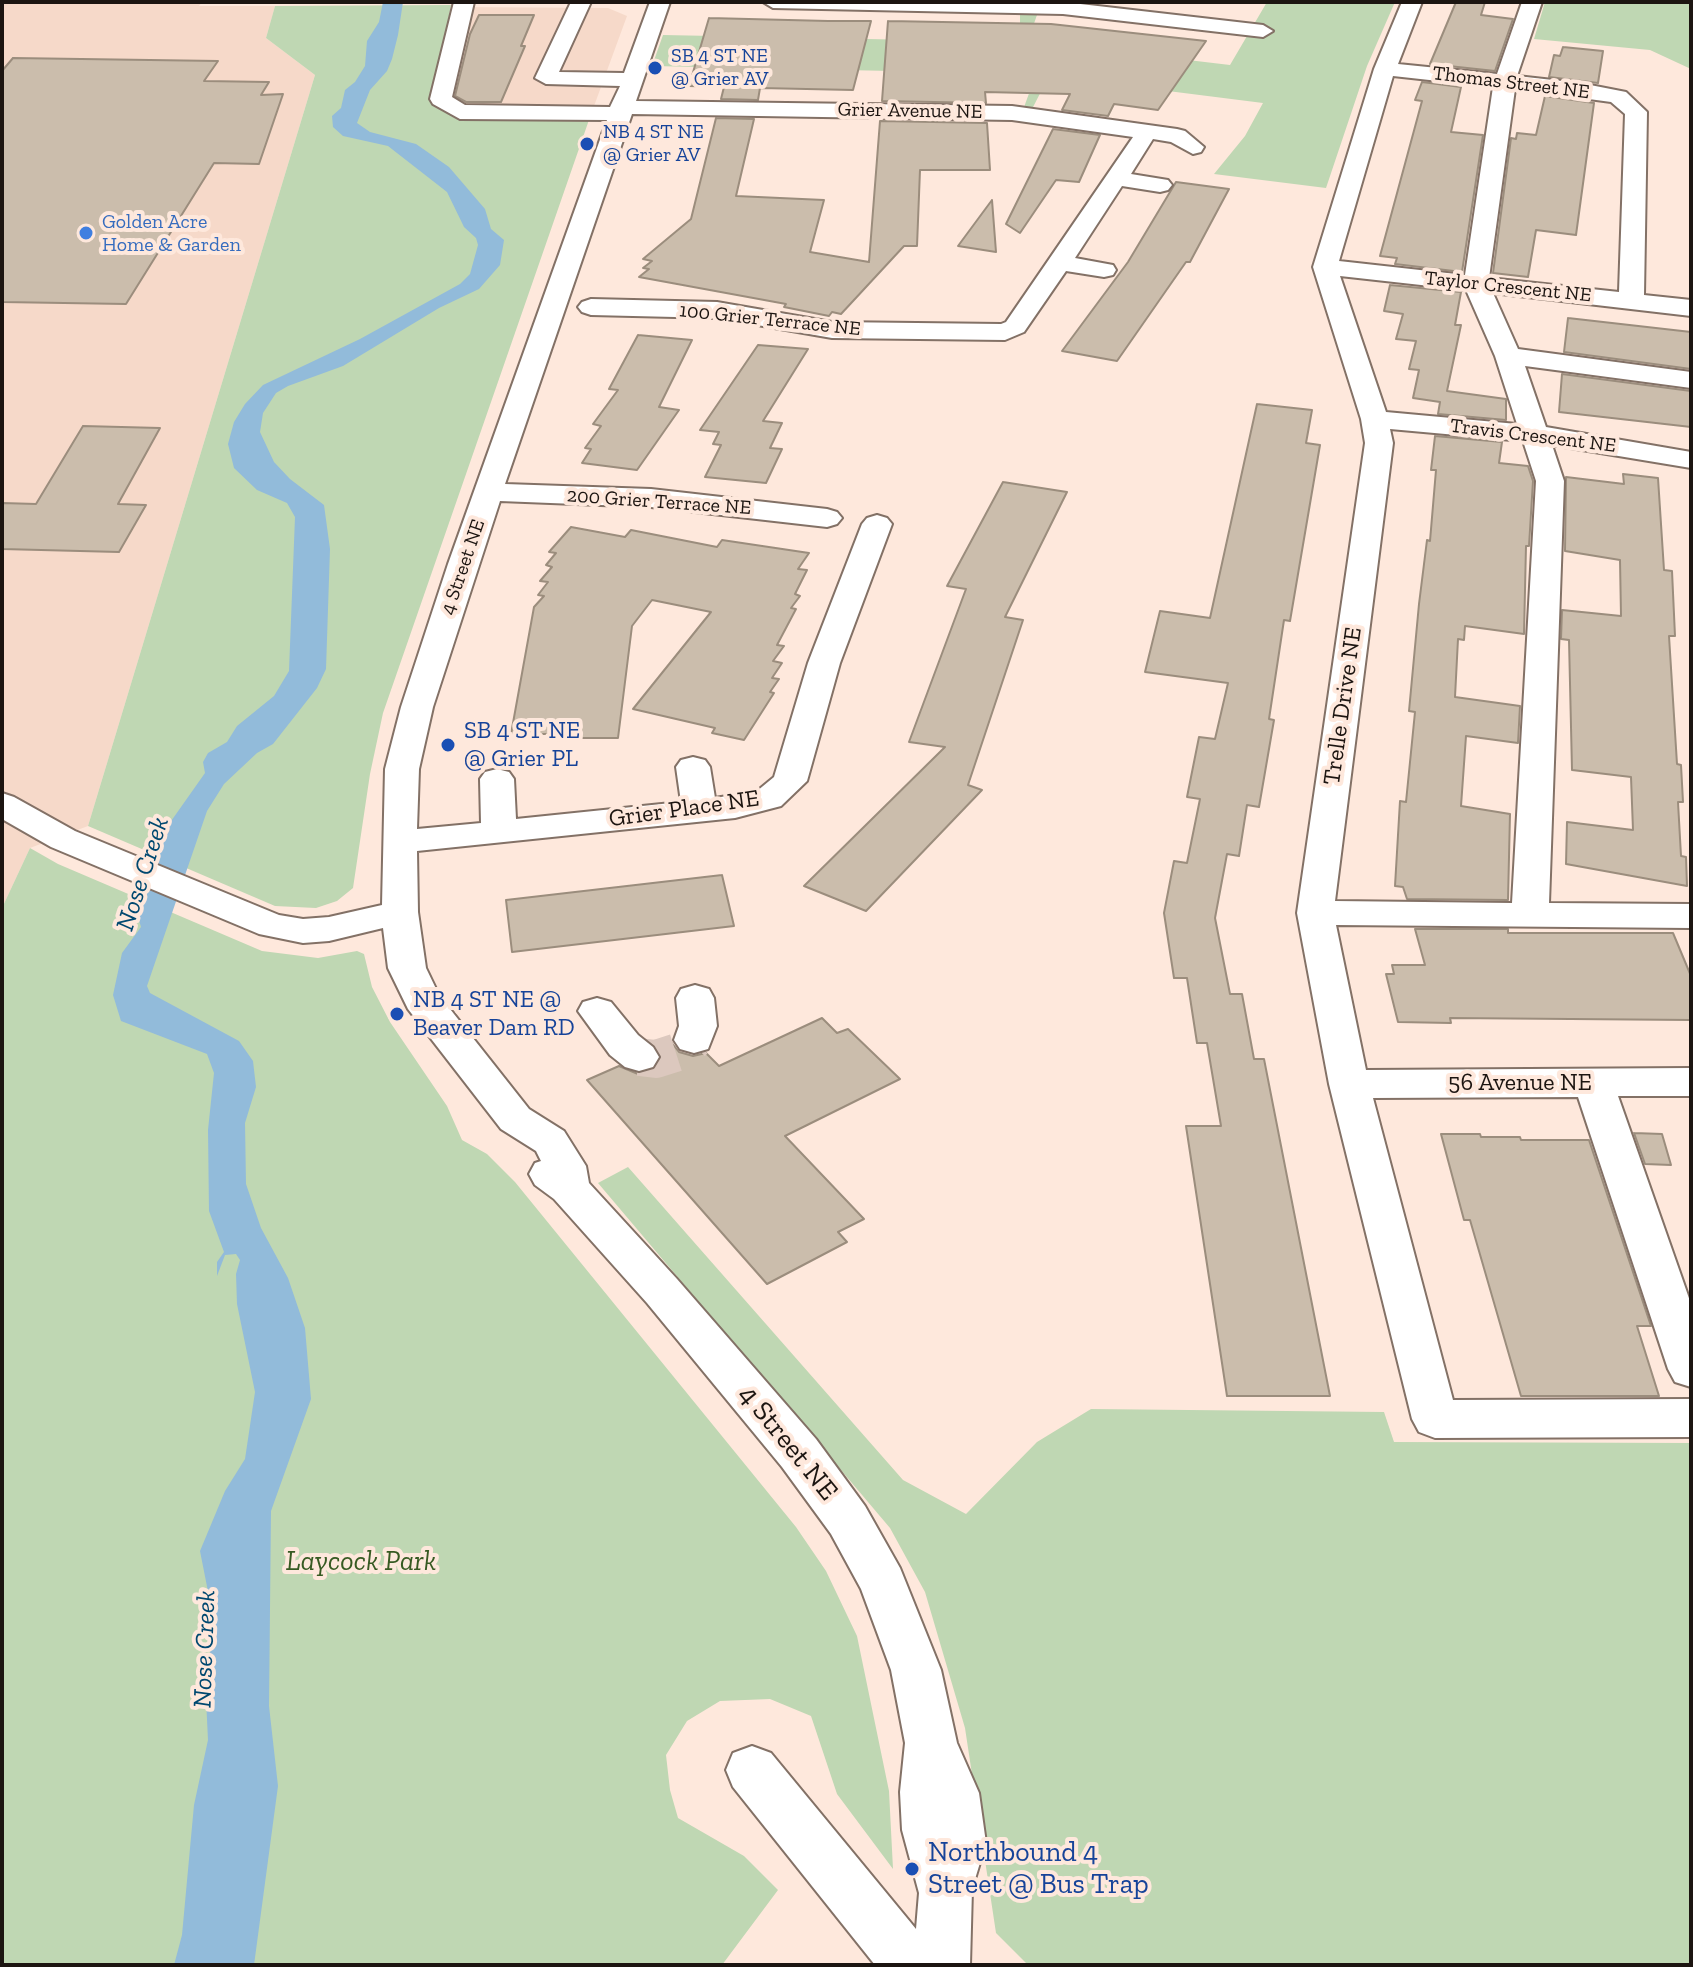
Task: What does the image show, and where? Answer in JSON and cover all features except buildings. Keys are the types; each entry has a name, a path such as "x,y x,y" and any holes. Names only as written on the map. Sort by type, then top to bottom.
{"street":[{"path":"464,2 441,99 460,112 624,100"},
{"path":"581,2 546,78 624,100"},
{"name":"4 Street NE","path":"660,2 417,707 402,769 399,842 400,912 407,968 422,1000 515,1119 550,1141 565,1166 569,1188 799,1453 848,1520 883,1583 916,1670 931,1743 953,1793 959,1843 946,1893 942,1965"},
{"path":"773,2 1063,8 1263,31"},
{"path":"1325,267 1385,69 1412,2"},
{"path":"1530,914 1550,481 1508,356 1476,284 1505,81 1532,2"},
{"name":"Thomas Street NE","path":"1385,69 1580,89 1618,97 1636,112 1631,300"},
{"name":"Grier Avenue NE","path":"624,100 1012,113 1177,136 1193,147"},
{"path":"1104,270 1059,263 1147,132"},
{"path":"1114,178 1160,185"},
{"name":"100 Grier Terrace NE","path":"591,307 717,310 832,330 997,333 1015,327 1059,263"},
{"name":"Taylor Crescent NE","path":"1325,267 1691,308"},
{"name":"Trelle Drive NE","path":"1325,267 1375,419 1379,443 1315,913 1349,1084 1435,1419 1691,1418"},
{"path":"1508,356 1691,380"},
{"name":"Travis Crescent NE","path":"1375,419 1536,434 1691,460"},
{"name":"200 Grier Terrace NE","path":"490,492 651,498 827,518"},
{"name":"Grier Place NE","path":"399,842 700,810 769,799 790,781 824,663 877,524"},
{"path":"693,767 700,810"},
{"path":"497,779 499,831"},
{"path":"2,804 63,839 272,926 303,931 329,929 400,912"},
{"path":"1315,913 1691,916"},
{"path":"694,1040 698,1026 695,998"},
{"path":"597,1011 624,1045 639,1057"},
{"name":"56 Avenue NE","path":"1349,1084 1691,1082"},
{"path":"1594,1084 1691,1369"},
{"path":"752,1770 910,1965"}],"shaded area":[{"path":"2,2 202,2 199,6 275,6 266,38 315,75 88,826 30,848 2,908"},
{"path":"452,7 608,8 627,16 590,117 452,114 447,34"}],"green space":[{"path":"1267,2 1395,2 1367,66 1326,188 1214,174 1245,136 1263,103 1049,76 1031,111 1023,110 1036,74 652,66 663,35 1020,42 1020,12 1038,12 1028,41 1230,65"},
{"path":"1545,2 1691,2 1691,69 1650,50 1534,39"},
{"path":"451,5 433,101 452,114 590,117 383,713 370,774 353,888 337,901 316,908 275,906 88,826 315,75 266,38 275,6"},
{"name":"Laycock Park","path":"30,848 58,864 262,951 318,958 357,951 364,954 372,987 390,1022 447,1106 462,1140 487,1154 515,1182 796,1527 826,1571 857,1636 889,1791 893,1869 837,1794 811,1716 770,1699 720,1701 687,1721 666,1755 670,1790 678,1818 744,1856 778,1890 722,1965 2,1965 2,908"},
{"path":"628,1167 903,1480 966,1514 1037,1442 1091,1409 1384,1412 1394,1442 1691,1443 1691,1965 1028,1965 996,1933 965,1728 925,1592 890,1528 598,1183"}],"water":[{"name":"Nose Creek","path":"383,2 403,2 398,35 387,71 370,90 357,123 370,132 416,144 449,167 485,209 491,229 504,240 500,265 479,289 439,308 343,366 288,386 276,393 263,413 260,432 274,462 290,479 324,505 330,549 326,669 317,688 273,744 257,753 224,784 207,811 147,986 150,993 239,1041 253,1061 256,1087 245,1123 246,1184 261,1228 288,1278 305,1328 311,1399 271,1511 269,1706 278,1786 254,1965 174,1965 182,1935 194,1805 208,1740 205,1678 215,1627 200,1551 225,1491 245,1459 255,1392 237,1304 236,1274 240,1260 236,1254 225,1255 217,1276 217,1262 224,1252 209,1211 208,1130 214,1073 207,1054 121,1021 113,995 122,953 141,927 132,897 138,868 205,773 203,762 208,753 227,742 237,726 274,696 289,671 295,517 287,503 257,490 234,468 228,444 234,422 245,404 263,385 360,339 460,284 470,274 478,245 476,238 464,227 447,192 388,146 343,136 333,127 332,116 341,108 345,90 355,82 365,66 367,41 379,22"}],"tunnel":[{"path":"639,1057 656,1059 684,1050 694,1040"}],"place":[{"name":"SB 4 ST NE @ Grier AV","path":"655,68"},
{"name":"NB 4 ST NE @ Grier AV","path":"587,144"},
{"name":"Golden Acre Home & Garden","path":"86,233"},
{"name":"SB 4 ST NE @ Grier PL","path":"448,745"},
{"name":"NB 4 ST NE @ Beaver Dam RD","path":"397,1014"},
{"name":"Northbound 4 Street @ Bus Trap","path":"912,1869"}]}
